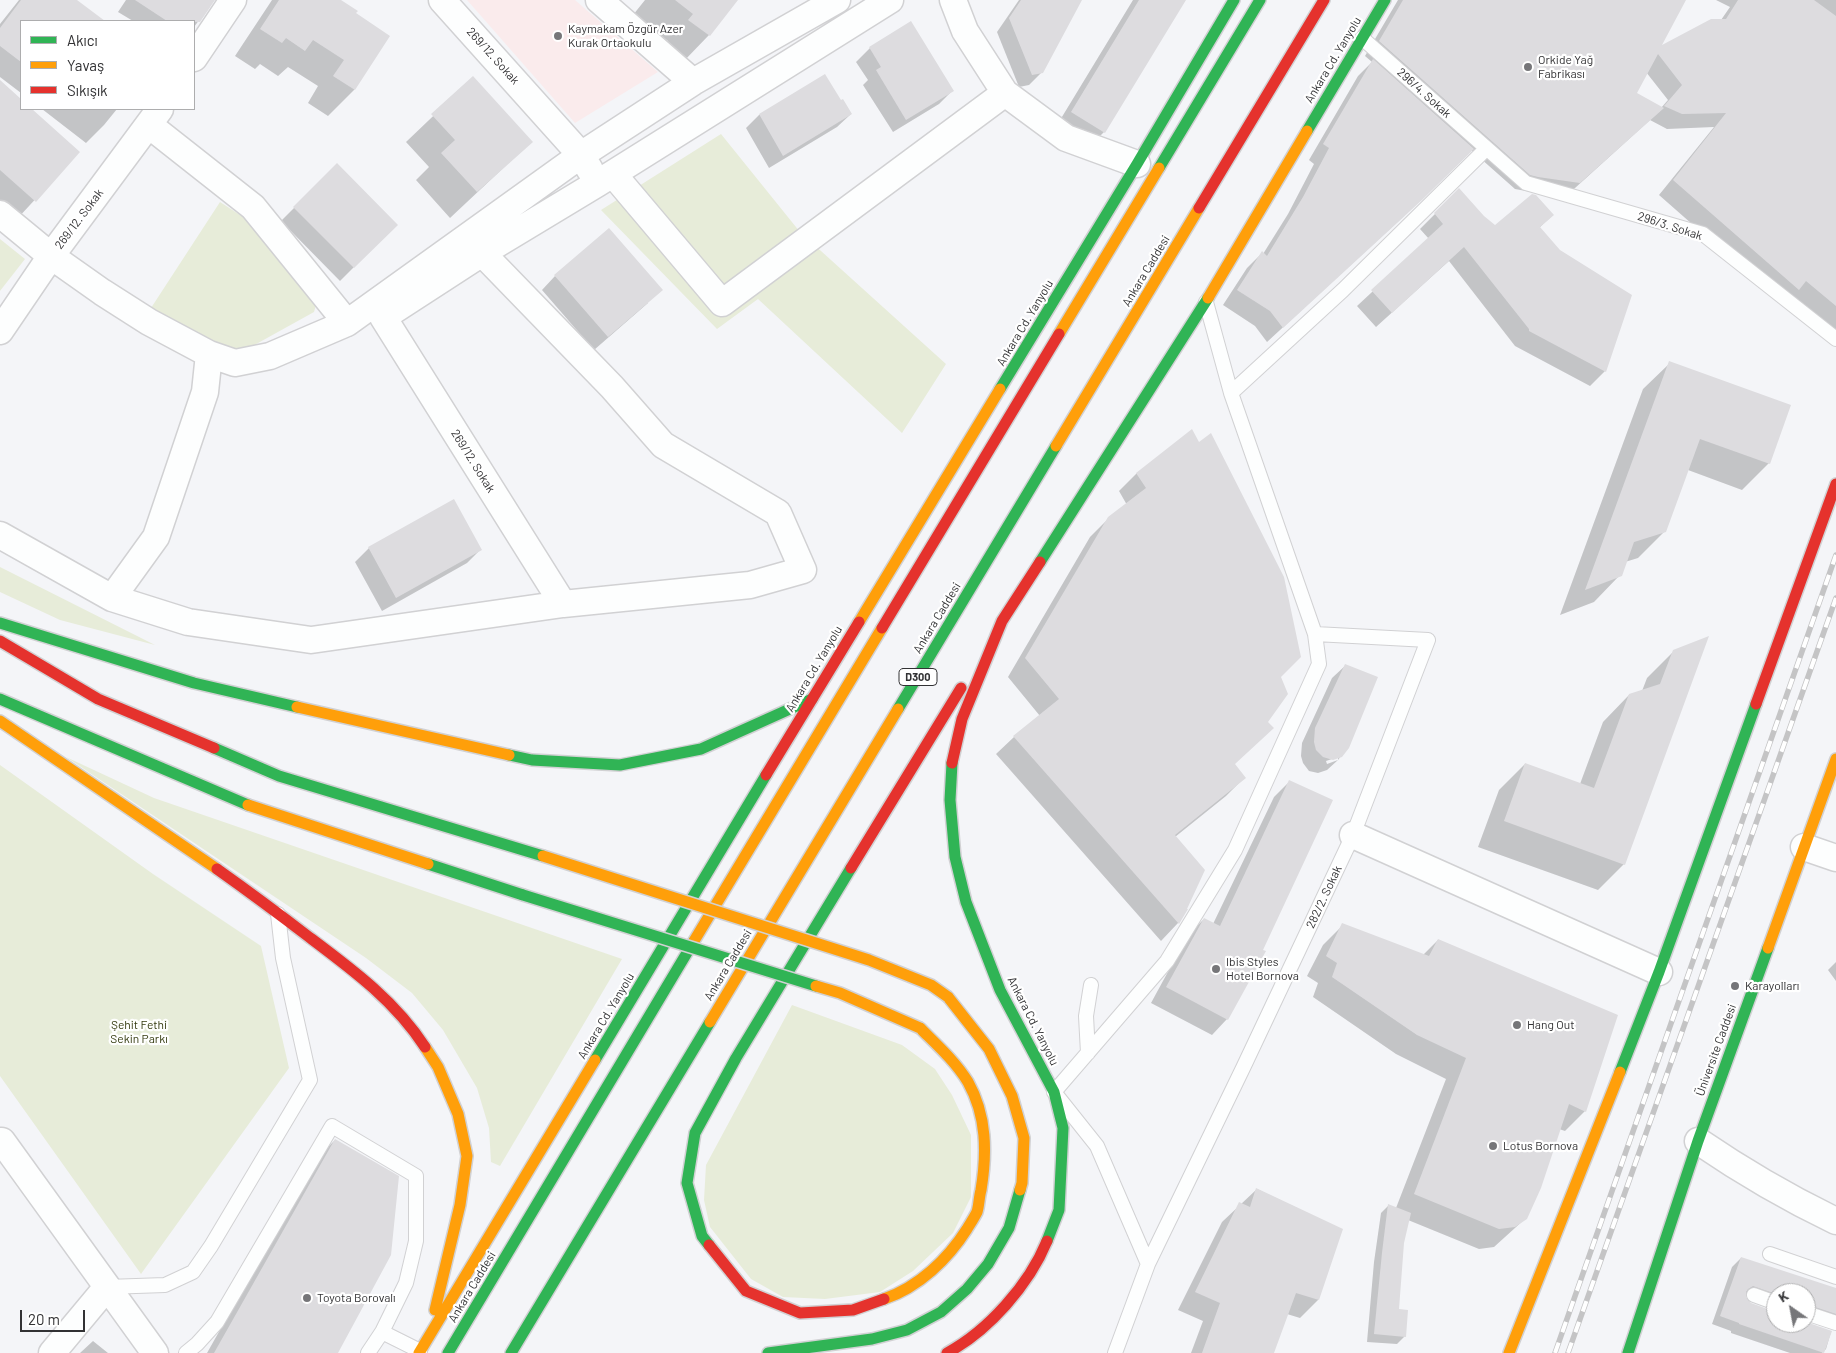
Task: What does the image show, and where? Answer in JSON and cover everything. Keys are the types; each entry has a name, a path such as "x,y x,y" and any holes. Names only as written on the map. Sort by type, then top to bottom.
{"main road":[{"name":"Ankara Cd. Yanyolu","path":"419,1352 1137,164 1234,0"},
{"name":"Ankara Caddesi","path":"448,1353 1260,0"},
{"name":"Ankara Caddesi","path":"511,1353 1324,0"},
{"name":"Ankara Cd. Yanyolu","path":"947,1353 962,1345 995,1317 1022,1285 1044,1248 1059,1210 1063,1128 1054,1092 1000,990 966,902 955,857 950,800 951,765 962,719 1002,621 1206,301 1385,0"},
{"path":"1510,1353 1659,972 1836,484"},
{"path":"0,699 260,810 523,895 840,992 920,1028 950,1057 968,1084 981,1116 985,1140 985,1163 977,1212 954,1249 926,1276 894,1296 853,1310 800,1313 746,1291 702,1236 687,1183 694,1133 736,1058 1002,621"},
{"path":"0,623 194,683 532,760 620,765 701,748 812,699"},
{"path":"0,641 98,699 279,776 543,856 869,960 931,985 948,997 989,1048 1012,1096 1024,1138 1022,1183 1009,1228 988,1264 968,1289 941,1312 907,1330 872,1339 768,1353"},
{"path":"0,721 244,888 354,971 380,993 411,1026 438,1068 458,1114 467,1156 460,1205 428,1338"},
{"name":"Üniversite Caddesi","path":"1628,1353 1698,1141 1836,759"}],"street":[{"path":"195,57 233,0"},
{"name":"269/12. Sokak","path":"442,0 581,155 606,179 722,303 1004,93"},
{"path":"599,0 693,82"},
{"path":"0,214 51,256 149,322 209,354 235,363 270,356 346,323 581,155 693,82 836,0"},
{"path":"346,323 383,317 482,253 606,179 890,0"},
{"path":"961,6 965,31 1004,93 1066,138 1137,164"},
{"path":"155,117 253,207 346,323"},
{"name":"269/12. Sokak","path":"0,331 51,256 155,117"},
{"path":"0,535 112,598 188,622 311,640 563,604 750,585 803,570 778,513 662,445 612,387 482,253"},
{"name":"269/12. Sokak","path":"383,317 563,604"},
{"path":"112,598 156,538 205,392 209,354"},
{"path":"1353,835 1659,972"},
{"path":"1804,847 1836,858"},
{"path":"1,1140 155,1353"},
{"path":"1698,1141 1734,1166 1806,1207 1836,1221"},
{"path":"52,1353 107,1287"}],"lane":[{"name":"296/4. Sokak","path":"1362,38 1486,149"},
{"name":"296/3. Sokak","path":"1486,149 1526,183 1703,234 1836,339"},
{"path":"1231,393 1343,290 1486,149"},
{"path":"1148,1264 1097,1146 1054,1092 1166,961 1235,850 1319,664 1315,634 1231,393 1206,301"},
{"name":"282/2. Sokak","path":"1115,1353 1148,1264 1204,1146 1248,1060 1353,835 1428,640 1315,634"},
{"path":"107,1287 165,1285 193,1272 211,1246 310,1080 283,958 278,914"},
{"path":"1088,1053 1086,1016 1090,985"},
{"path":"186,1353 197,1344 216,1322 332,1126 416,1176 416,1241 406,1283 382,1332 368,1353"},
{"path":"1770,1254 1836,1278"},
{"path":"1754,1295 1766,1299"},
{"path":"1816,1316 1836,1323"},
{"path":"382,1332 419,1352"}],"shaded area":[{"name":"Kaymakam Özgür Azer Kurak Ortaokulu","path":"467,0 575,0 658,72 575,123"}],"green space":[{"path":"721,134 800,232 946,364 902,433 758,299 717,329 601,210"},
{"path":"220,202 254,224 318,298 314,312 240,353 214,344 151,308"},
{"path":"0,239 25,259 0,291"},
{"path":"0,567 155,645 60,620 0,592"},
{"path":"66,757 154,798 622,959 500,1166 491,1162 489,1128 477,1088 443,1030 412,993 366,958"},
{"name":"Şehit Fethi Sekin Parkı","path":"0,765 153,874 261,946 289,1068 141,1274 0,1076"},
{"path":"792,1005 902,1045 935,1069 952,1095 971,1135 971,1197 953,1233 913,1271 880,1292 825,1299 783,1297 751,1279 710,1227 704,1200 706,1165"}],"building":[{"path":"21,0 77,0 104,20 20,20 20,61 0,46 0,28"},
{"path":"135,0 215,0 200,22 195,22 195,20 165,20"},
{"path":"279,0 341,0 358,11 356,13 390,36 355,90 333,76 344,60 313,40 305,51 286,38 282,43 260,29"},
{"path":"675,0 738,0 710,36 688,20 693,14"},
{"path":"1021,0 1082,0 1043,73 1032,75 1009,18"},
{"path":"1139,0 1186,0 1105,133 1071,112"},
{"path":"1403,0 1686,0 1662,45 1711,19 1726,19 1738,0 1814,0 1836,16 1836,306 1806,281 1799,290 1673,180 1726,113 1682,114 1664,106 1682,85 1658,54 1637,93 1664,108 1580,183 1538,177 1530,175 1379,41"},
{"path":"911,21 954,91 906,120 876,70 881,67 869,47"},
{"path":"1373,59 1474,149 1422,200 1283,328 1270,311 1237,290 1262,251 1267,256 1303,197 1329,148 1323,144"},
{"path":"825,74 852,114 783,156 759,114"},
{"path":"473,76 533,142 477,192 441,153 455,140 431,114"},
{"path":"0,80 20,98 20,110 33,110 80,152 36,202 0,170"},
{"path":"337,163 398,225 354,268 293,207"},
{"path":"1459,188 1484,216 1495,225 1532,194 1536,195 1554,215 1540,227 1560,250 1632,295 1606,372 1529,331 1464,247 1392,313 1371,290 1443,224 1434,213"},
{"path":"609,228 663,290 608,337 554,275"},
{"path":"1669,361 1791,405 1770,464 1700,439 1666,532 1634,542 1622,576 1585,590"},
{"path":"1192,429 1199,442 1211,433 1284,577 1301,657 1281,677 1288,694 1268,722 1274,728 1235,764 1246,778 1175,835 1205,870 1188,909 1179,924 1013,736 1059,699 1025,658 1108,517 1146,488 1136,473"},
{"path":"454,499 482,550 396,598 368,547"},
{"path":"1709,636 1625,865 1504,821 1525,763 1594,788 1629,694 1660,684 1673,650"},
{"path":"1345,664 1378,677 1349,748 1342,757 1333,760 1323,757 1316,750 1314,742 1315,728"},
{"path":"1289,780 1333,800 1263,950 1266,951 1228,1020 1166,987 1204,918 1220,926"},
{"path":"1342,923 1429,956 1438,939 1618,1015 1586,1112 1569,1104 1541,1188 1527,1219 1515,1227 1499,1229 1414,1194 1466,1058 1417,1035 1332,977 1337,963 1326,956"},
{"path":"335,1139 399,1176 391,1255 338,1353 214,1353"},
{"path":"1256,1188 1343,1229 1319,1300 1296,1293 1274,1353 1202,1353 1220,1303 1195,1292 1239,1202 1250,1207"},
{"path":"1388,1204 1411,1213 1404,1243 1399,1309 1408,1310 1406,1337 1374,1334"},
{"path":"1741,1257 1836,1288 1836,1314 1816,1307 1816,1283 1766,1283 1766,1291 1753,1286 1746,1292 1746,1297 1751,1303 1766,1308 1766,1333 1816,1333 1816,1325 1832,1331 1824,1353 1739,1324 1720,1316"}],"railway":[{"path":"1555,1353 1836,555"},
{"path":"1568,1353 1836,598"}],"traffic: fast":[{"path":"1000,389 1234,0"},
{"path":"1159,168 1260,0"},
{"path":"1307,131 1385,0"},
{"path":"1040,562 1208,298"},
{"path":"898,709 1056,446"},
{"path":"0,623 194,683 297,707"},
{"path":"0,699 248,805"},
{"path":"509,755 532,760 620,765 701,749 812,699"},
{"path":"1620,1072 1659,972 1756,704"},
{"path":"214,748 279,776 543,856"},
{"path":"952,763 950,800 955,857 966,902 1000,990 1054,1092 1063,1128 1059,1210 1047,1241"},
{"path":"595,1060 766,775"},
{"path":"428,864 523,895"},
{"path":"709,1245 702,1236 687,1183 695,1133 736,1058 851,868"},
{"path":"523,895 816,986"},
{"path":"448,1353 694,941"},
{"path":"1628,1353 1698,1141 1768,948"},
{"path":"511,1353 710,1022"},
{"path":"768,1353 872,1339 907,1330 941,1312 967,1289 988,1264 1009,1228 1020,1190"}],"traffic: slow":[{"path":"1208,298 1307,131"},
{"path":"1059,334 1159,168"},
{"path":"1056,446 1199,208"},
{"path":"859,622 1000,389"},
{"path":"694,941 882,628"},
{"path":"297,707 509,755"},
{"path":"710,1022 898,709"},
{"path":"0,721 217,869"},
{"path":"1768,948 1836,759"},
{"path":"248,805 428,864"},
{"path":"543,856 869,960 931,985 948,997"},
{"path":"816,986 840,993 920,1028"},
{"path":"948,997 989,1049 1012,1096 1024,1138 1020,1190"},
{"path":"884,1299 897,1294 921,1279 932,1271 951,1251 977,1212 983,1176 984,1135 979,1108 974,1095 968,1082 957,1067 920,1028"},
{"path":"425,1047 438,1067 458,1114 467,1156 460,1205 435,1310"},
{"path":"419,1353 595,1060"},
{"path":"1509,1353 1620,1072"}],"traffic: jam":[{"path":"1199,208 1324,0"},
{"path":"882,628 1059,334"},
{"path":"1756,704 1836,484"},
{"path":"952,763 962,719 1002,621 1040,562"},
{"path":"766,775 859,622"},
{"path":"0,641 98,699 214,748"},
{"path":"851,868 961,688"},
{"path":"217,869 357,974 387,1001 413,1030 425,1047"},
{"path":"947,1353 977,1332 1006,1305 1030,1274 1047,1241"},
{"path":"709,1245 746,1291 800,1313 853,1310 884,1299"}],"place":[{"name":"Kaymakam Özgür Azer Kurak Ortaokulu","path":"558,36"},
{"name":"Orkide Yağ Fabrikası","path":"1528,67"},
{"name":"Ibis Styles Hotel Bornova","path":"1216,969"},
{"name":"Karayolları","path":"1735,986"},
{"name":"Hang Out","path":"1517,1025"},
{"name":"Lotus Bornova","path":"1493,1146"},
{"name":"Toyota Borovalı","path":"307,1298"}]}
